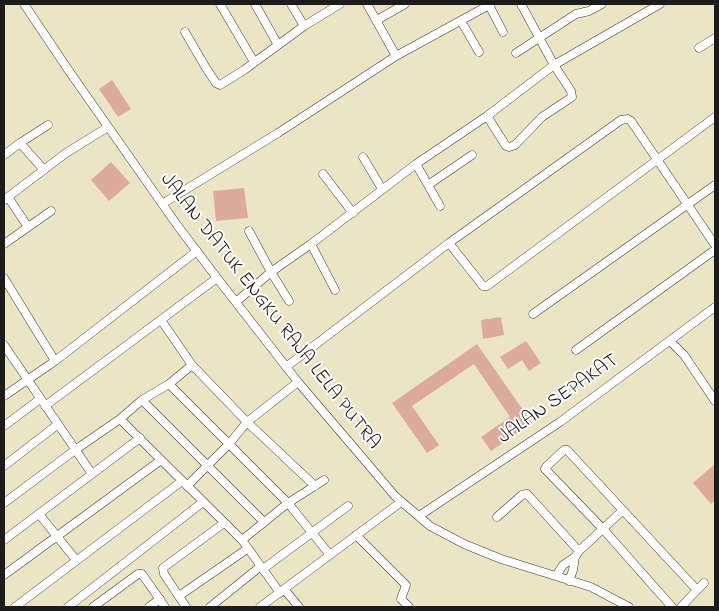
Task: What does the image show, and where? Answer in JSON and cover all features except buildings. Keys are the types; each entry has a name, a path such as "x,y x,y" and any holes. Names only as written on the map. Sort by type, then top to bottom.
{"street":[{"name":"JALAN DATUK ENGKU RAJA LELA PUTRA","path":"24,4 162,204 217,278 298,382 401,502 430,526 464,544 501,559 591,586 629,607"},
{"path":"220,4 254,62"},
{"path":"255,4 278,46"},
{"path":"292,4 304,26"},
{"path":"185,32 206,68 216,83 220,85 278,46 327,7 340,4"},
{"path":"367,4 396,56"},
{"path":"377,20 405,4"},
{"path":"162,204 278,133 396,56 490,4 503,32"},
{"path":"488,116 506,146 509,147 515,145 542,116 572,97 572,90 554,65 521,4"},
{"path":"516,53 576,14 589,11 602,4"},
{"path":"236,302 271,272 353,213 382,189 488,116 554,65 660,4"},
{"path":"461,20 479,52"},
{"path":"699,48 715,38"},
{"path":"449,243 483,286 486,286 715,117"},
{"path":"286,367 449,243 621,120 628,119 688,206 714,250 576,350"},
{"path":"4,155 48,125"},
{"path":"28,226 6,198 66,153 108,127"},
{"path":"20,143 44,170"},
{"path":"428,185 472,154"},
{"path":"363,157 382,189"},
{"path":"416,164 440,206"},
{"path":"323,174 353,213"},
{"path":"533,314 688,206 715,185"},
{"path":"4,244 51,211"},
{"path":"249,231 289,301"},
{"path":"311,244 335,290"},
{"path":"4,396 55,361 197,251"},
{"path":"4,278 55,361"},
{"path":"4,426 42,403 161,320 217,278"},
{"name":"JALAN SEPAKAT","path":"419,516 560,422 714,310"},
{"path":"161,320 192,365 247,422 315,486"},
{"path":"670,341 684,355 715,401"},
{"path":"4,345 7,355 27,379 92,474"},
{"path":"4,503 74,450 120,419 142,400 169,384 192,365"},
{"path":"15,607 76,560 207,466 247,422 298,382"},
{"path":"169,384 288,503 330,555"},
{"path":"142,400 264,522"},
{"path":"120,419 242,540 262,568 299,607"},
{"path":"4,466 57,425"},
{"path":"4,540 140,438"},
{"path":"672,607 603,529 545,469 564,450 567,450 697,590"},
{"path":"4,575 161,460"},
{"path":"242,540 288,503 324,480"},
{"path":"497,517 522,495 527,494 577,554"},
{"path":"68,607 203,502"},
{"path":"260,607 401,502"},
{"path":"210,607 348,506"},
{"path":"556,576 563,565 622,511"},
{"path":"39,514 76,560"},
{"path":"186,607 164,574 163,568 224,523"},
{"path":"356,535 406,584 401,600 408,607"},
{"path":"179,596 247,549"},
{"path":"569,580 577,554"},
{"path":"93,607 138,574 142,574 165,607"},
{"path":"681,607 704,583"},
{"path":"149,607 160,599"}]}
